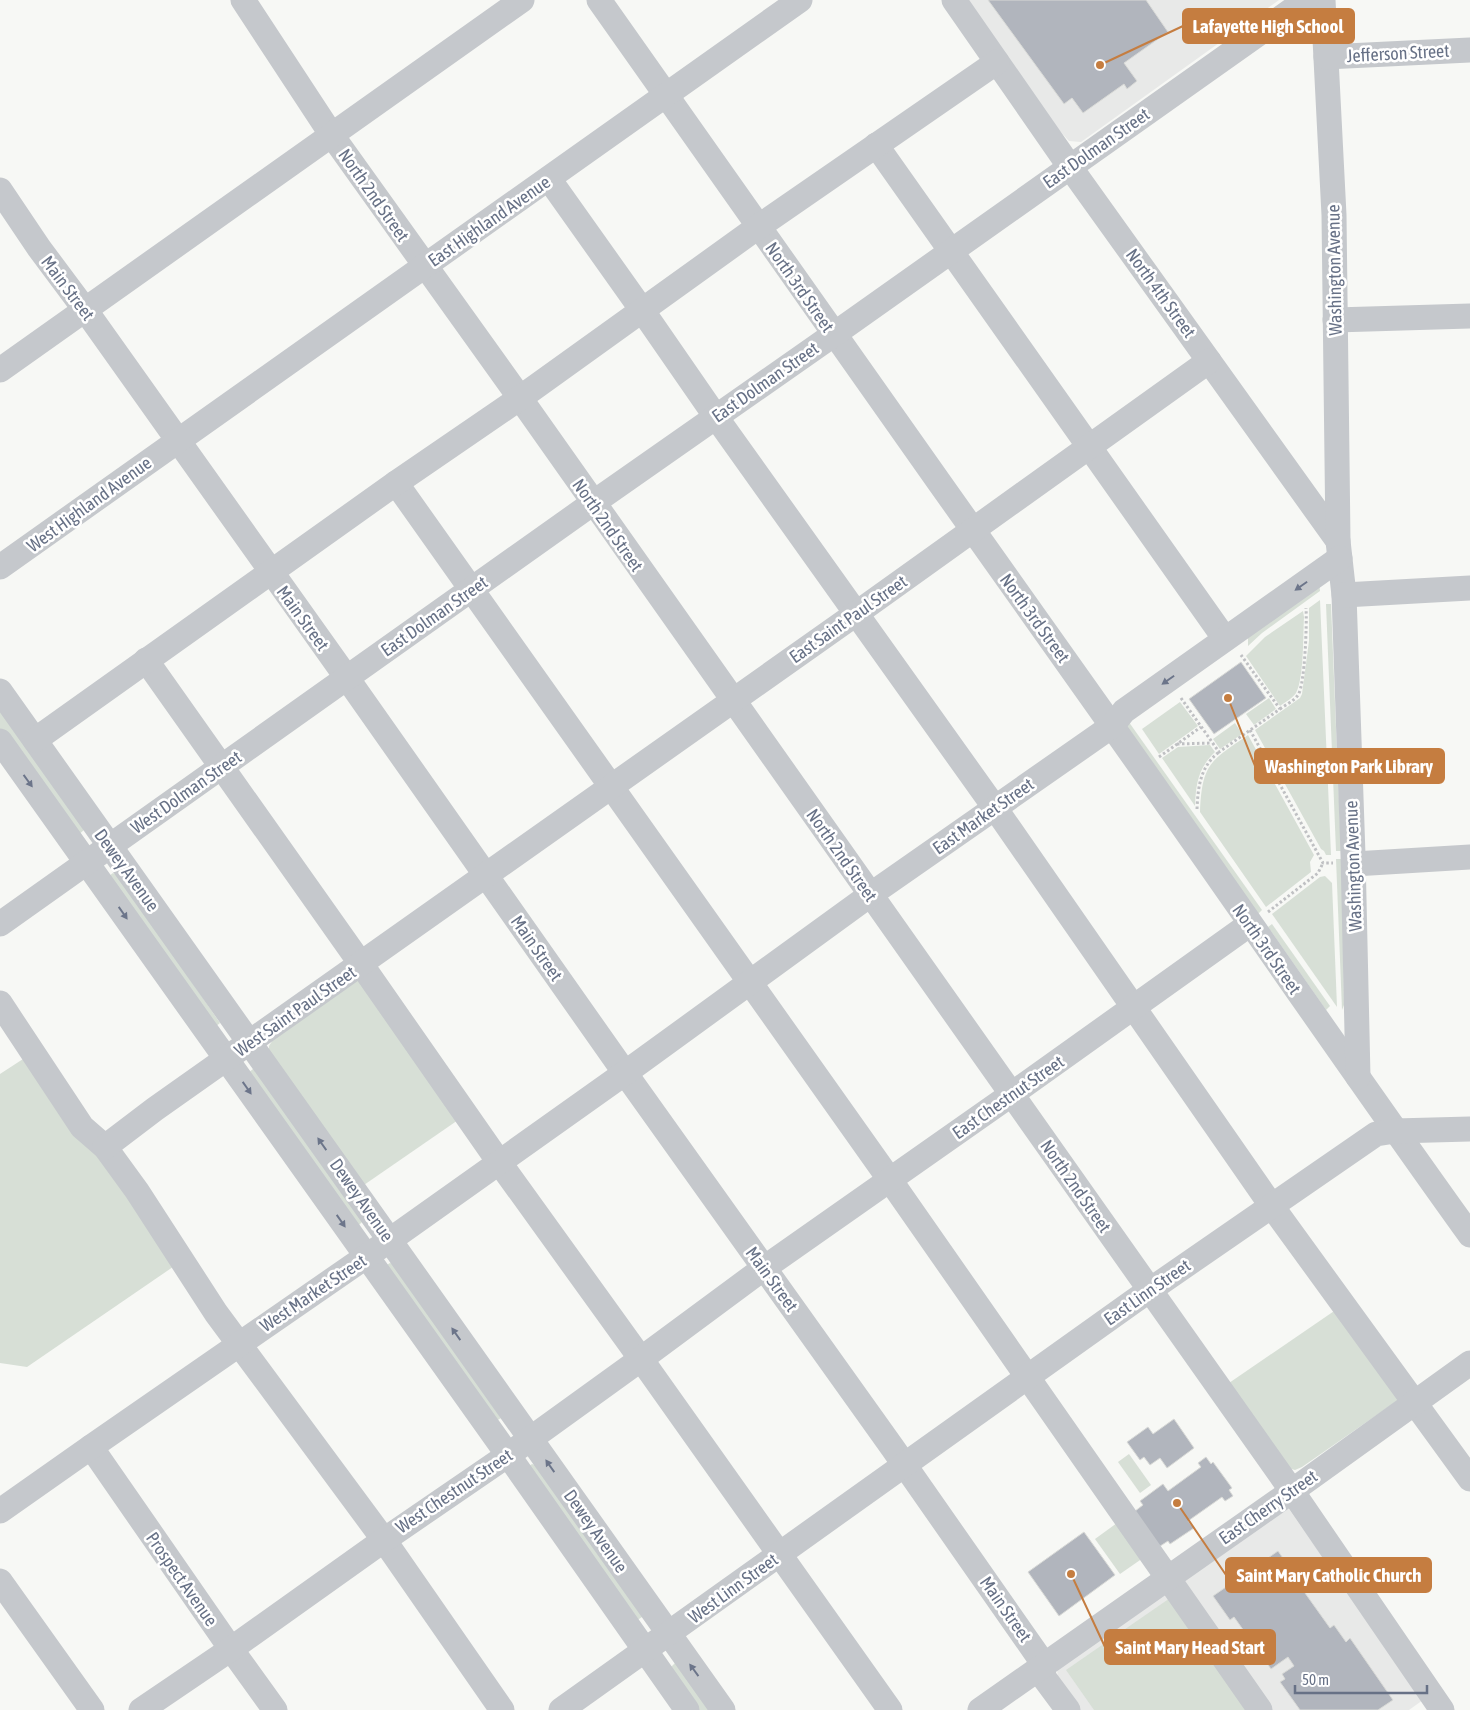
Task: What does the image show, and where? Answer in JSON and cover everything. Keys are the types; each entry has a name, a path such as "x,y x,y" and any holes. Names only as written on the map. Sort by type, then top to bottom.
{"street":[{"name":"North 2nd Street","path":"243,0 330,134 734,700 1292,1491 1442,1710"},
{"path":"0,370 86,311 330,134 522,0"},
{"name":"North 3rd Street","path":"599,0 833,335 1112,726 1259,918 1358,1076 1470,1235"},
{"name":"East Highland Avenue","path":"177,440 425,267 800,0"},
{"name":"North 4th Street","path":"954,0 1070,167 1209,361 1339,549 1344,595"},
{"name":"East Dolman Street","path":"347,678 1306,0"},
{"name":"Washington Avenue","path":"1323,0 1334,215 1339,549"},
{"name":"Jefferson Street","path":"1326,57 1470,50"},
{"path":"35,740 520,398 758,227 997,62"},
{"path":"876,146 1089,448 1233,647"},
{"path":"549,178 716,417 995,808 1271,1204 1470,1479"},
{"name":"Main Street","path":"0,190 39,248 86,311 347,678 904,1465 1038,1656 1045,1678 1068,1710"},
{"path":"1335,320 1470,316"},
{"name":"East Saint Paul Street","path":"486,875 973,531 1209,361"},
{"name":"West Highland Avenue","path":"0,568 177,440"},
{"path":"396,484 890,1180 1260,1710"},
{"name":"East Market Street","path":"625,1073 870,895 1112,726 1124,711 1233,647 1339,549"},
{"path":"1344,595 1470,588"},
{"name":"Washington Avenue","path":"1344,595 1344,863 1358,1076"},
{"path":"146,660 223,766 499,1162 890,1710"},
{"name":"West Dolman Street","path":"0,924 347,678"},
{"name":"Dewey Avenue","path":"0,691 723,1710"},
{"name":"Dewey Avenue","path":"4,753 86,862 687,1710"},
{"path":"1344,863 1470,857"},
{"name":"West Saint Paul Street","path":"105,1147 155,1109 486,875"},
{"name":"East Chestnut Street","path":"764,1268 1259,918"},
{"path":"0,1003 82,1127 105,1147 137,1191 216,1313 384,1540 502,1710"},
{"name":"West Market Street","path":"0,1511 366,1257 625,1073"},
{"name":"East Linn Street","path":"904,1465 1271,1204 1376,1134 1395,1131 1470,1129"},
{"name":"West Chestnut Street","path":"141,1710 508,1455 764,1268"},
{"name":"East Cherry Street","path":"980,1710 1292,1491 1470,1363"},
{"name":"Prospect Avenue","path":"90,1447 230,1649 275,1710"},
{"name":"West Linn Street","path":"561,1710 904,1465"},
{"path":"0,1581 92,1710"}],"path":[{"path":"1197,812 1200,780 1209,761 1280,710 1296,697 1301,689 1305,656 1306,606"},
{"path":"1233,647 1280,710"},
{"path":"1181,698 1219,752"},
{"path":"1158,757 1201,727"},
{"path":"1250,730 1323,864"},
{"path":"1177,744 1212,743"},
{"path":"1323,864 1344,863"},
{"path":"1259,918 1318,872 1323,864"}],"shaded area":[{"path":"966,0 1279,0 1081,142 1069,141 1058,129"},
{"path":"1319,581 1320,591 1262,633 1248,646 1248,630"},
{"path":"1320,600 1331,855 1326,855 1321,849 1255,730 1300,698 1302,694 1309,641 1309,608"},
{"path":"1326,604 1331,604 1341,851 1336,851"},
{"path":"1303,611 1303,656 1299,686 1295,695 1280,706 1246,656 1265,637"},
{"path":"1269,698 1276,709 1254,725 1246,714"},
{"path":"1180,702 1198,726 1159,754 1142,729"},
{"path":"0,707 84,830 78,835 0,730"},
{"path":"1126,718 1262,910 1258,914 1126,727"},
{"path":"1235,723 1242,734 1220,749 1213,739"},
{"path":"1248,735 1314,855 1310,862 1311,872 1266,907 1200,812 1203,783 1210,765 1225,751"},
{"path":"1210,745 1215,752 1201,770 1195,806 1162,758 1178,747"},
{"path":"1336,859 1342,859 1344,1005 1342,1010"},
{"path":"113,873 120,877 220,1023 215,1027 109,876"},
{"path":"1325,876 1332,883 1337,1007 1272,914 1320,877"},
{"path":"1272,924 1330,1006 1326,1010 1268,927"},
{"path":"362,974 461,1118 361,1187 269,1055 269,1046 276,1035"},
{"path":"40,1048 186,1258 27,1367 0,1363 0,1074"},
{"path":"253,1069 258,1071 363,1221 358,1226 248,1073"},
{"path":"390,1263 396,1265 501,1418 496,1421 385,1266"},
{"path":"1340,1307 1404,1396 1302,1467 1295,1470 1288,1468 1229,1383"},
{"path":"1129,1454 1151,1485 1140,1493 1118,1462"},
{"path":"532,1464 538,1466 642,1611 642,1617 636,1621 528,1467"},
{"path":"1282,1508 1289,1509 1423,1700 1409,1710 1080,1710 1058,1678 1057,1670"},
{"path":"1117,1523 1143,1558 1120,1574 1095,1539"},
{"path":"1173,1596 1251,1710 1094,1710 1066,1670"},
{"path":"675,1663 712,1710 697,1710 671,1667"}],"building":[{"path":"988,0 1146,0 1168,32 1124,63 1137,81 1127,89 1124,84 1083,113 1072,98 1064,104"},
{"path":"1241,662 1266,698 1214,734 1189,699"},
{"path":"1174,1419 1194,1448 1167,1468 1160,1458 1150,1465 1144,1457 1140,1460 1127,1442 1148,1427 1153,1434"},
{"path":"1206,1457 1211,1464 1213,1462 1232,1488 1229,1490 1233,1496 1225,1501 1222,1497 1188,1521 1194,1528 1170,1544 1168,1541 1154,1550 1130,1515 1143,1505 1140,1501 1163,1484 1168,1491 1201,1467 1198,1463"},
{"path":"1084,1532 1115,1575 1059,1616 1028,1572"},
{"path":"1278,1551 1294,1574 1287,1579 1290,1582 1295,1579 1330,1628 1334,1625 1346,1642 1350,1638 1393,1700 1378,1710 1300,1710 1280,1682 1285,1679 1282,1674 1294,1666 1288,1657 1271,1669 1234,1617 1230,1620 1213,1596"}],"place":[{"name":"Lafayette High School","path":"1100,65"},
{"name":"Washington Park Library","path":"1228,698"},
{"name":"Saint Mary Catholic Church","path":"1177,1503"},
{"name":"Saint Mary Head Start","path":"1071,1574"}]}
